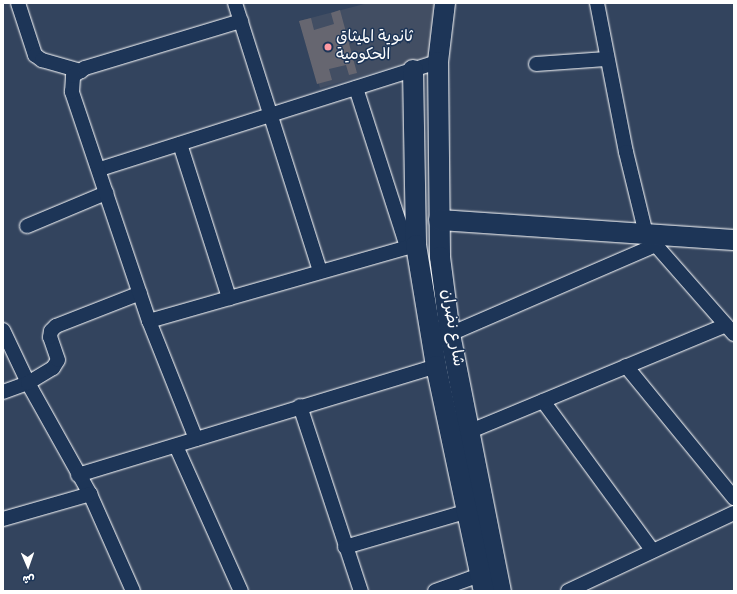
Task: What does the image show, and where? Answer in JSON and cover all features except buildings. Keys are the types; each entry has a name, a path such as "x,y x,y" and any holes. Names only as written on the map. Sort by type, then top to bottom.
{"street":[{"path":"18,3 35,55 42,60 81,71"},
{"path":"235,3 320,271"},
{"name":"شارع نضران","path":"445,3 438,62 440,257 450,334 456,360 468,432 501,591"},
{"path":"468,432 626,366 730,329 651,240 606,59 597,3"},
{"path":"196,439 140,293 106,192 100,169 72,92 73,76 81,71 241,21"},
{"path":"536,64 606,59"},
{"path":"100,169 438,62"},
{"name":"شارع نضران","path":"413,70 412,246 465,512 482,583"},
{"path":"150,321 320,271 412,246 356,88"},
{"path":"180,144 229,298"},
{"path":"27,226 106,192"},
{"path":"439,220 651,240 734,240"},
{"path":"450,334 651,240"},
{"path":"3,392 28,383 53,368 58,360 50,337 51,331 56,326 140,293"},
{"path":"3,330 28,383 78,475 90,494 134,591"},
{"path":"78,475 176,446 300,406 456,360"},
{"path":"626,366 734,498"},
{"path":"543,401 652,550"},
{"path":"300,406 344,547 360,591"},
{"path":"176,446 241,591"},
{"path":"3,518 90,494"},
{"path":"344,547 465,512"},
{"path":"568,591 652,550 734,513"},
{"path":"435,591 482,583"}],"shaded area":[{"path":"368,3 434,3 431,56 320,88 299,21"}],"place":[{"name":"ثانوية الميثاق الحكومية","path":"328,47"}]}
